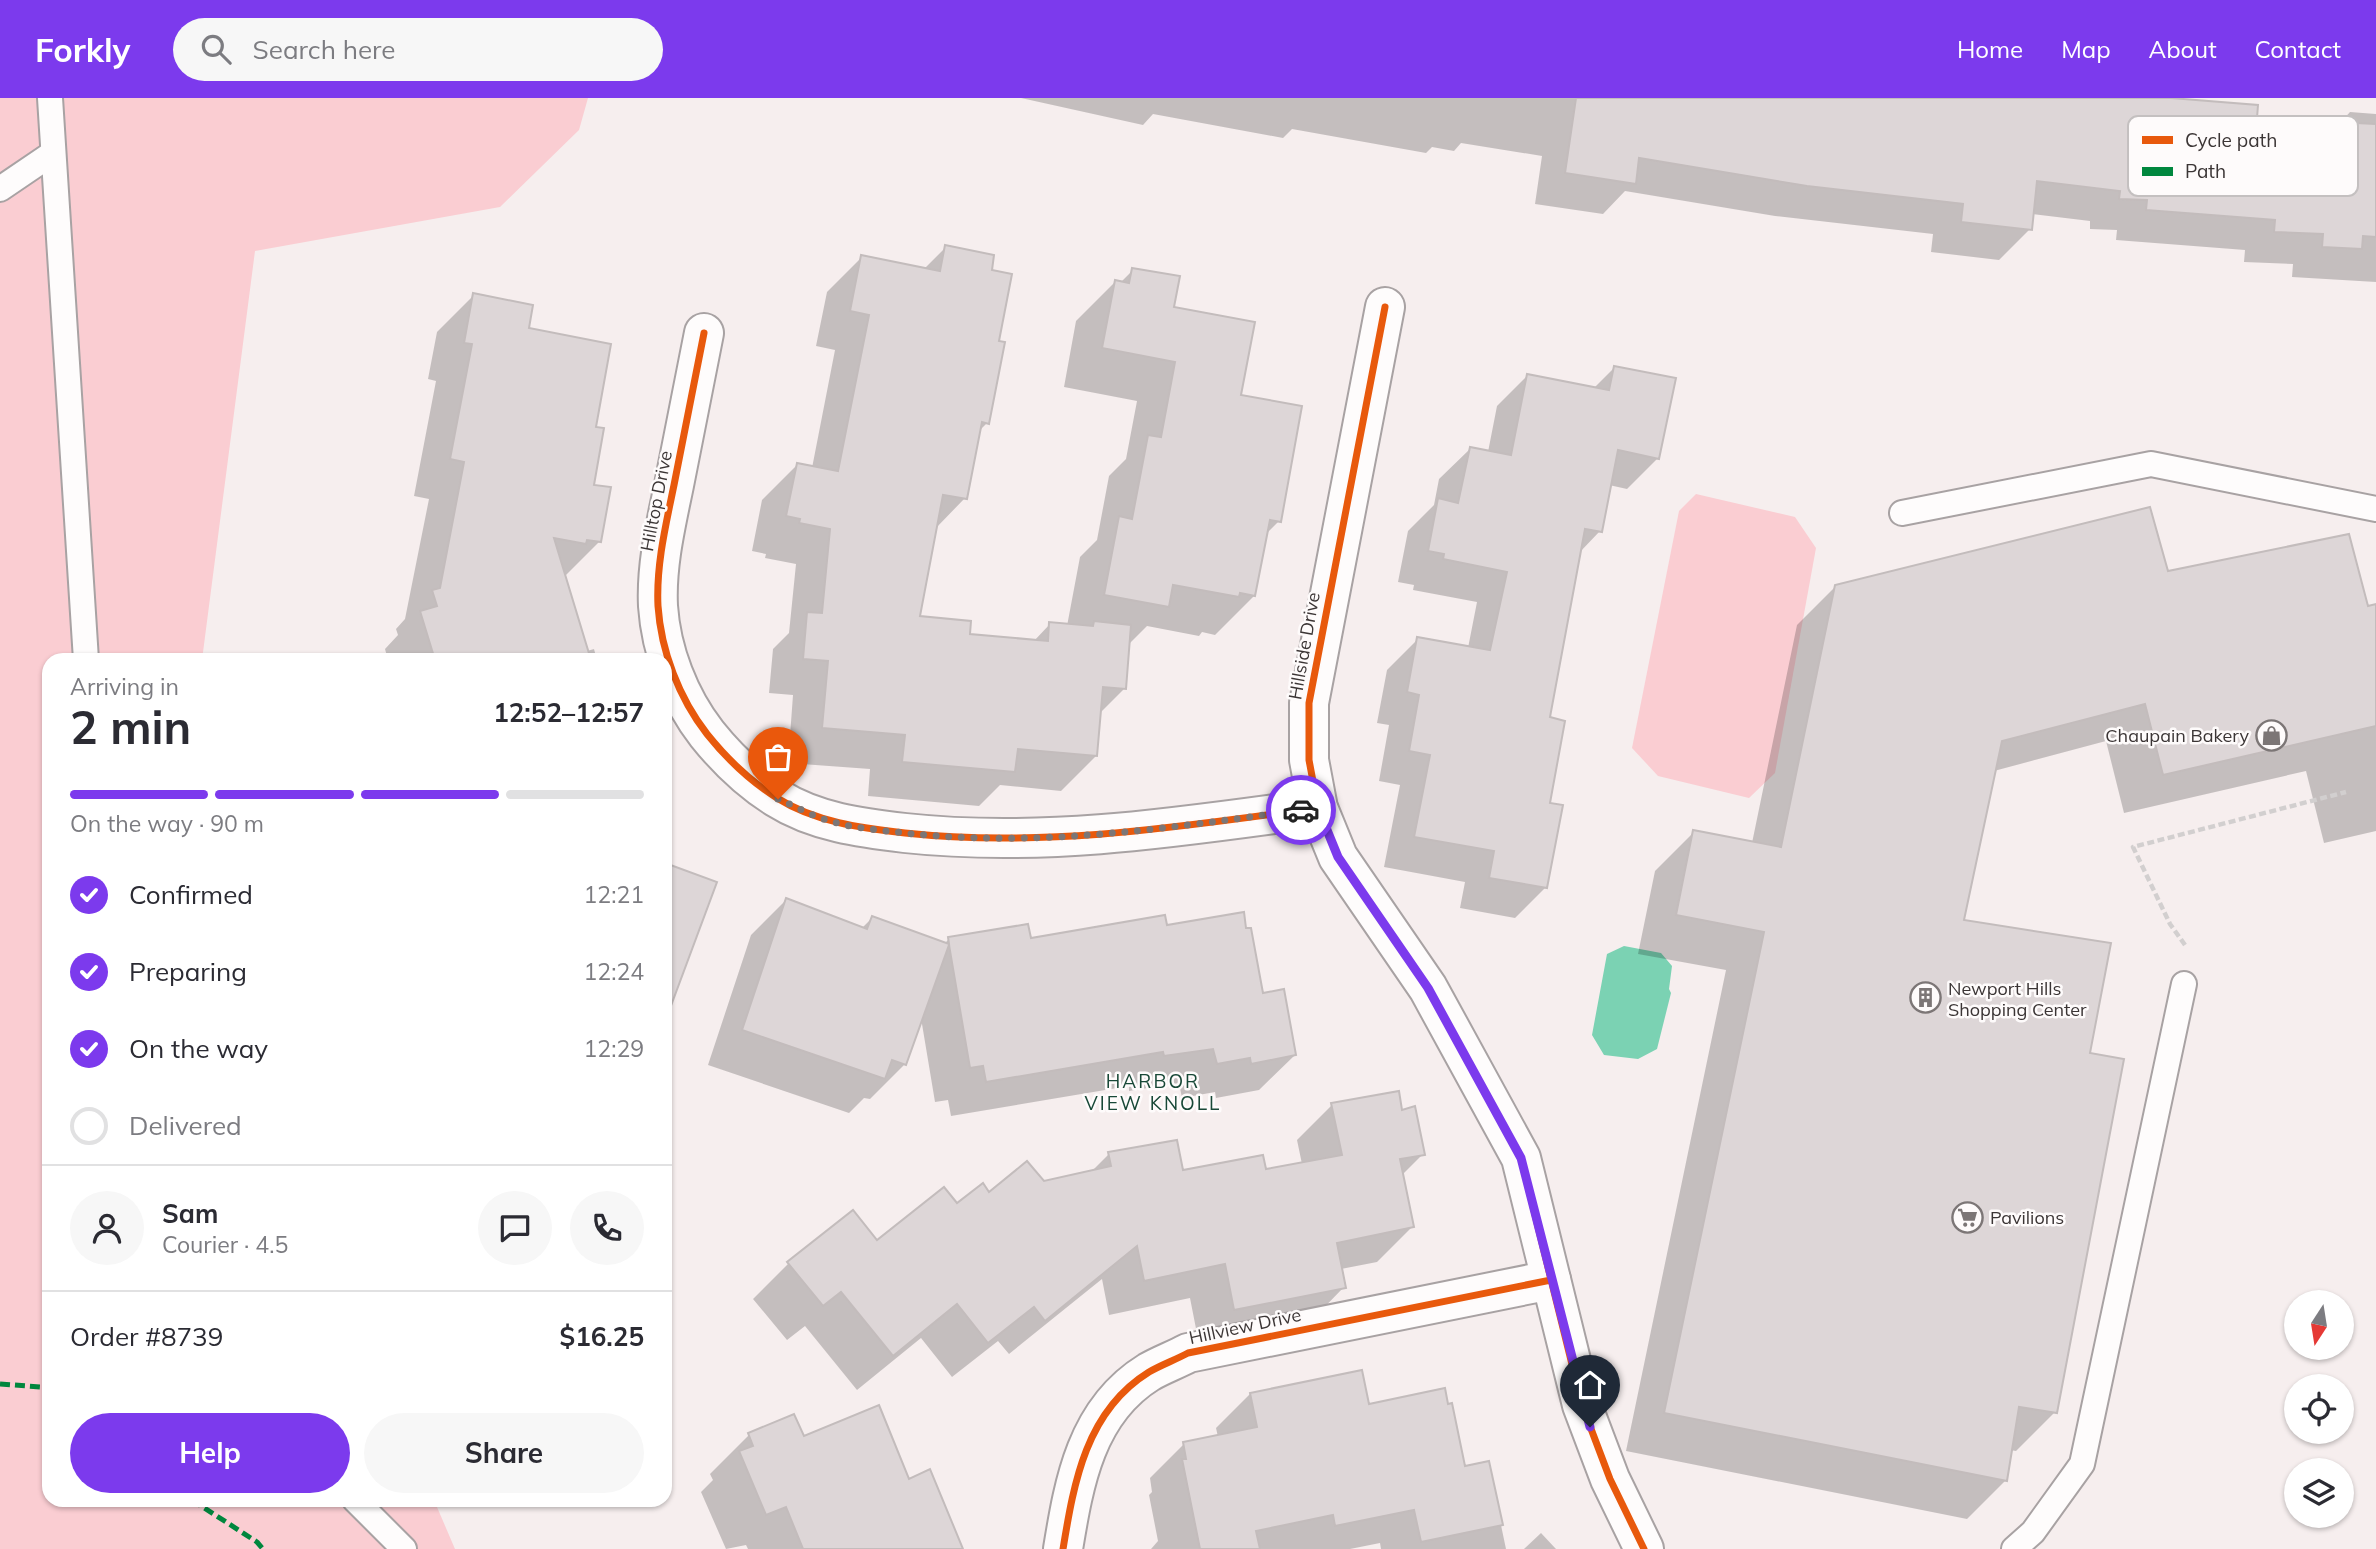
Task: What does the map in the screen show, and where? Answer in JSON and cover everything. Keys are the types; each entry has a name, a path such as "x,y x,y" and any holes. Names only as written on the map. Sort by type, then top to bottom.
{"street":[{"name":"Hillside Drive","path":"1385,307 1309,703 1309,760 1318,808 1338,857 1428,988 1521,1158 1582,1405 1610,1479 1644,1549"},
{"name":"Hilltop Drive","path":"667,653 658,606 660,557 704,333"},
{"name":"Hilltop Drive","path":"672,667 690,712 728,761 778,799 823,819 859,828 955,838 1051,840 1146,831 1318,808"},
{"name":"Hillview Drive","path":"1063,1549 1073,1483 1091,1436 1122,1394 1149,1372 1188,1353 1551,1280"}],"lane":[{"path":"50,98 86,653"},
{"path":"0,189 53,153"},
{"path":"1902,513 2151,464 2376,509"},
{"path":"2014,1549 2033,1532 2082,1464 2184,984"},
{"path":"362,1507 404,1549"}],"path":[{"path":"2189,950 2170,924 2133,847 2346,792"}],"shaded area":[{"path":"0,98 588,98 579,130 500,207 255,251 203,653 42,653 42,1507 437,1507 455,1549 0,1549"},
{"path":"1696,494 1795,517 1816,548 1775,773 1749,798 1658,776 1632,748 1679,511"},
{"path":"1624,946 1661,953 1672,966 1669,989 1671,993 1657,1049 1638,1059 1604,1055 1592,1035 1607,954"}],"building":[{"path":"1576,98 2171,98 2258,105 2257,116 2128,116 2128,196 2358,196 2358,123 2376,124 2376,237 2363,236 2362,249 2322,247 2323,234 2274,232 2275,220 2146,210 2147,200 2119,199 2120,191 2037,181 2032,230 1961,222 1963,204 1807,186 1639,158 1636,184 1565,173"},
{"path":"945,245 994,255 992,270 1012,274 999,341 1005,342 989,424 982,422 967,499 943,495 920,616 971,621 970,634 1048,641 1049,622 1093,626 1094,621 1131,625 1126,689 1103,687 1097,756 1018,749 1015,772 902,762 905,735 822,728 828,661 803,659 807,612 822,613 830,529 799,523 800,519 786,516 797,463 838,471 869,315 850,311 861,255 940,271"},
{"path":"1132,268 1180,276 1174,307 1255,322 1241,395 1302,406 1281,522 1270,520 1255,596 1240,593 1239,597 1173,585 1169,607 1104,595 1119,516 1132,519 1148,435 1161,437 1175,362 1102,348 1115,280 1129,283"},
{"path":"473,293 533,305 529,328 611,344 596,427 604,428 594,485 611,487 601,542 587,540 586,544 554,538 589,653 433,653 420,611 437,606 432,590 440,588 464,462 450,459 472,344 464,343"},
{"path":"1614,366 1676,378 1659,459 1618,450 1602,532 1585,529 1550,717 1565,721 1550,803 1563,805 1547,888 1489,878 1494,851 1414,837 1430,755 1409,751 1419,695 1407,692 1417,637 1490,650 1507,572 1443,559 1444,554 1428,551 1438,498 1458,503 1470,447 1511,455 1527,374 1609,390"},
{"name":"Newport Hills Shopping Center","path":"2150,507 2168,571 2349,534 2368,606 2376,604 2376,726 2163,775 2145,704 2002,741 1964,920 2111,943 2090,1053 2124,1059 2057,1413 2019,1407 2007,1481 1664,1413 1764,932 1676,915 1693,830 1781,847 1835,585"},
{"path":"672,866 717,882 672,1003"},
{"path":"786,898 867,929 872,916 949,944 948,937 1028,924 1031,938 1165,915 1167,925 1244,912 1246,928 1251,928 1263,993 1284,989 1296,1055 1251,1064 1250,1058 1217,1064 1213,1049 1164,1056 1163,1052 986,1082 983,1066 970,1068 949,945 906,1065 892,1060 885,1079 742,1030"},
{"path":"1399,1091 1402,1110 1415,1106 1425,1155 1400,1159 1414,1227 1337,1243 1346,1288 1234,1310 1225,1264 1144,1281 1137,1246 1045,1321 1034,1307 988,1343 957,1304 893,1356 841,1292 823,1306 787,1262 853,1210 877,1240 944,1187 957,1203 983,1183 989,1192 1027,1161 1044,1181 1111,1166 1108,1152 1177,1140 1183,1170 1263,1155 1266,1169 1342,1155 1331,1103"},
{"path":"1362,1370 1369,1404 1445,1388 1448,1404 1452,1403 1465,1466 1489,1461 1503,1525 1421,1542 1414,1510 1335,1526 1333,1515 1256,1531 1260,1549 1200,1549 1182,1459 1186,1459 1183,1442 1257,1427 1250,1393"},
{"path":"879,1405 909,1479 930,1469 963,1549 803,1549 786,1507 766,1515 739,1451 753,1446 748,1433 794,1414 804,1436"}],"marked path":[{"path":"0,1384 42,1388"},
{"path":"203,1507 257,1542 263,1549"}],"cycle path":[{"path":"1385,307 1309,703 1309,760 1318,808 1338,857 1428,988 1521,1158 1582,1405 1610,1479 1644,1549"},
{"path":"666,653 658,606 662,545 704,333"},
{"path":"672,670 697,720 739,769 777,798 807,813 839,823 888,831 957,837 1060,837 1163,828 1318,808"},
{"path":"1063,1549 1078,1474 1097,1427 1128,1388 1154,1369 1188,1353 1551,1280"}],"way so far":[{"path":"778,799 823,819 859,828 955,838 1051,840 1146,831 1301,810"}],"place":[{"name":"Chaupain Bakery","path":"2272,735"},
{"name":"Newport Hills Shopping Center","path":"1925,998"},
{"name":"Pavilions","path":"1967,1217"}],"district":[{"name":"HARBOR VIEW KNOLL","path":"1153,1092"}],"route":[{"path":"1301,810 1318,808 1338,857 1428,988 1521,1158 1582,1405 1590,1427"}]}
